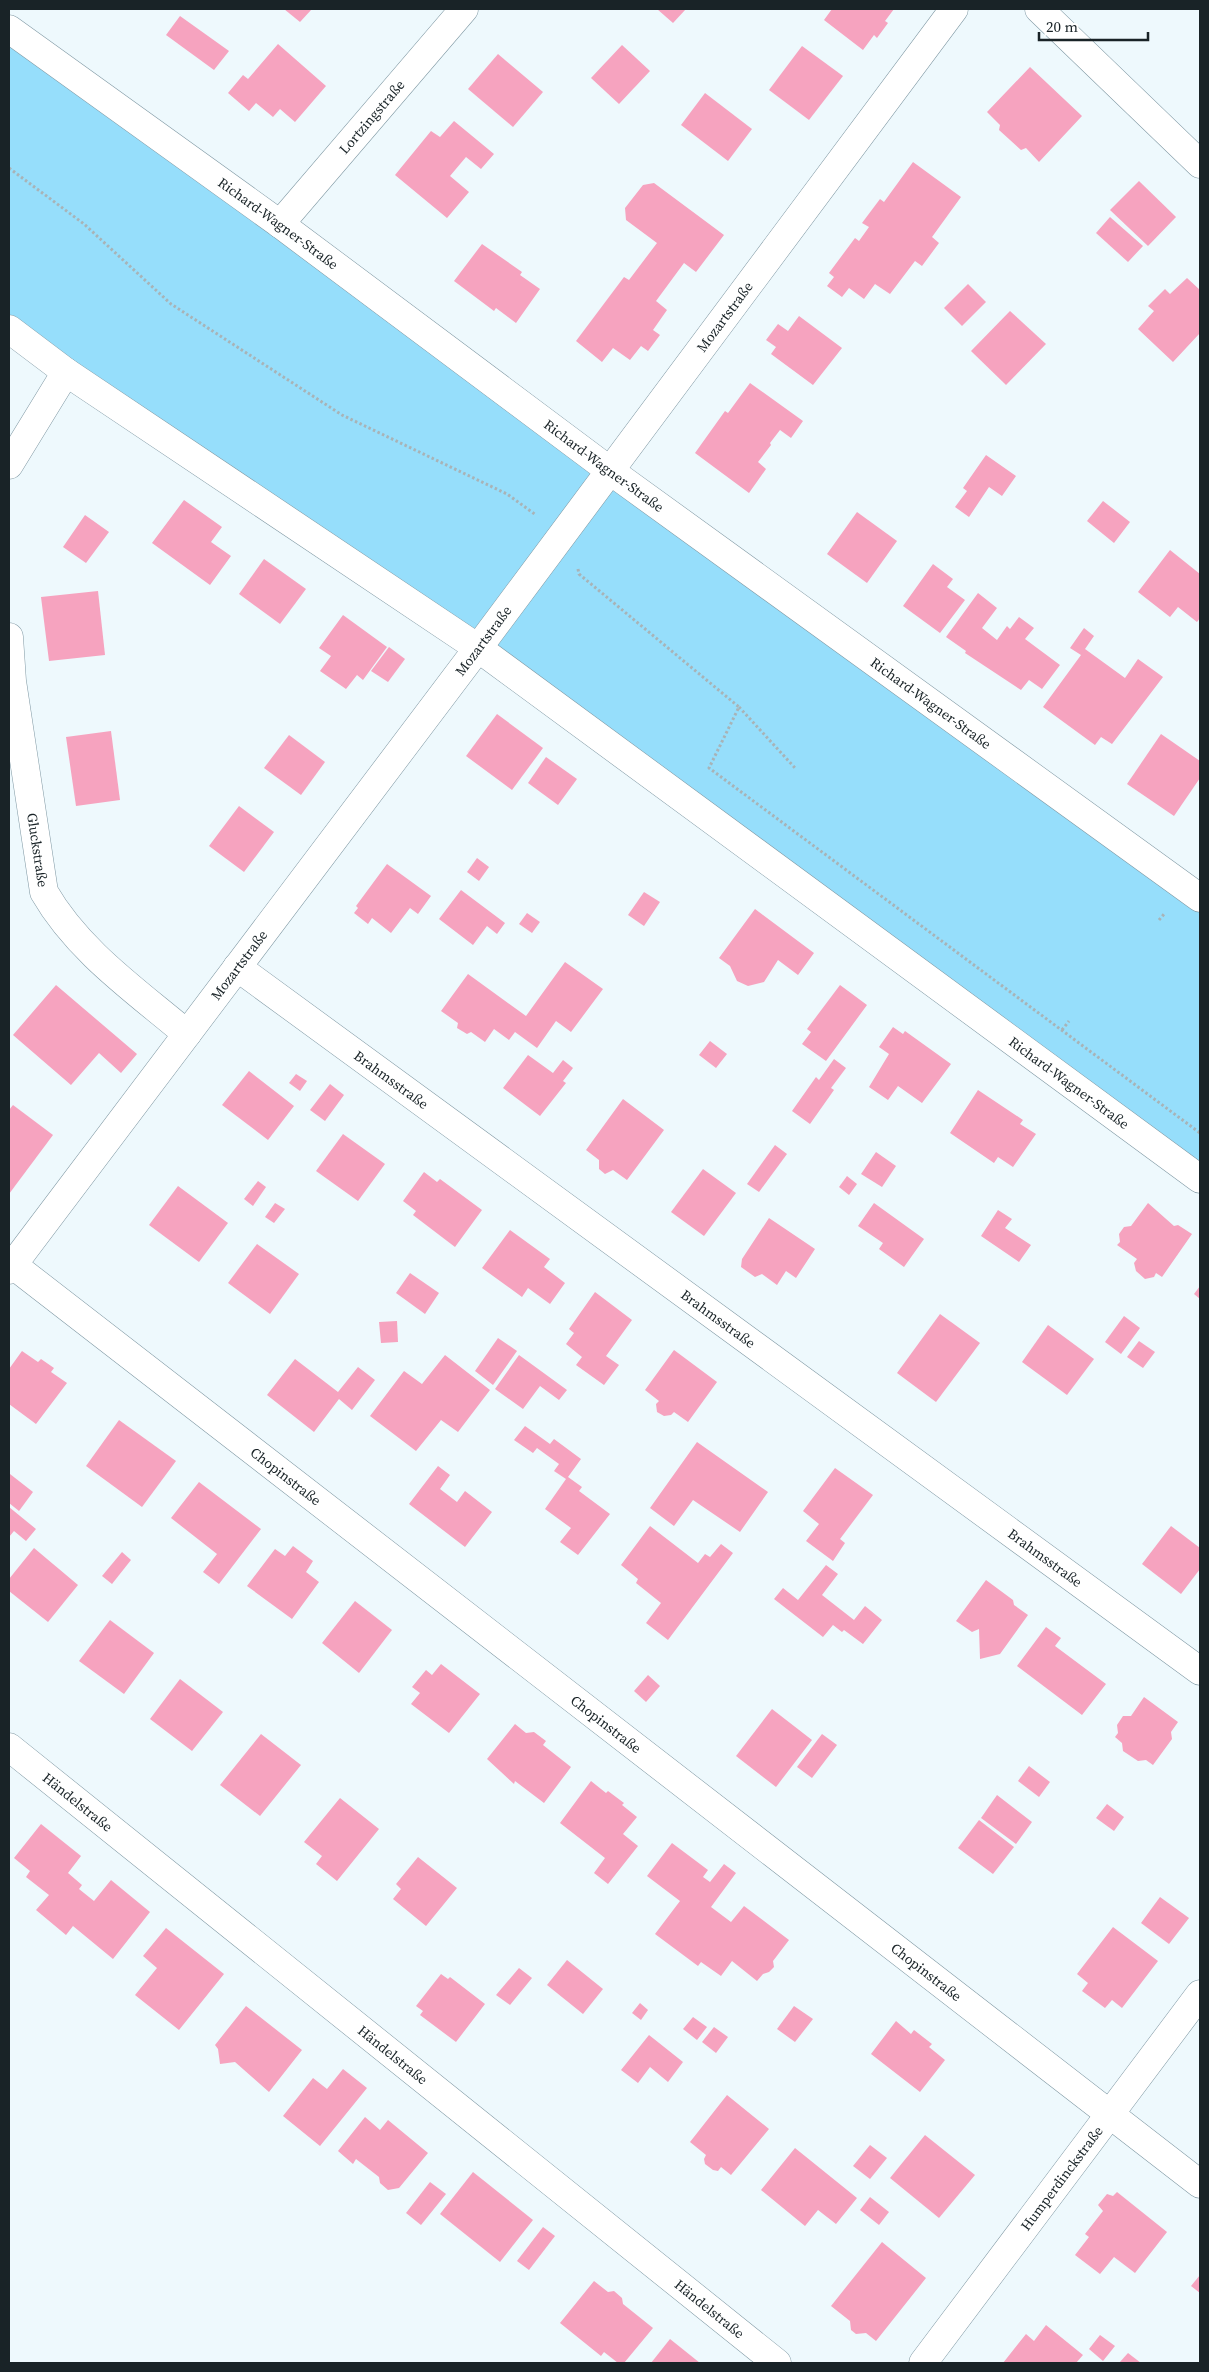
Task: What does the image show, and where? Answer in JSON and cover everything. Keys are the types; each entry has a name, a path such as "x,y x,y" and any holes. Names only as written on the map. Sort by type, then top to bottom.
{"street":[{"name":"Lortzingstraße","path":"280,224 464,9"},
{"name":"Mozartstraße","path":"11,1268 478,648 954,9"},
{"path":"1039,9 1200,164"},
{"name":"Richard-Wagner-Straße","path":"9,29 280,224 609,470 1200,898"},
{"name":"Richard-Wagner-Straße","path":"9,329 66,372 478,648 1200,1179"},
{"path":"9,465 66,372"},
{"name":"Gluckstraße","path":"9,637 12,681 44,892 56,913 88,951 187,1034"},
{"name":"Brahmsstraße","path":"237,966 1200,1671"},
{"name":"Chopinstraße","path":"11,1268 1200,2184"},
{"name":"Händelstraße","path":"9,1747 777,2363"},
{"name":"Humperdinckstraße","path":"922,2363 1200,1994"}],"path":[{"path":"9,168 84,224 171,304 342,415 507,494 562,535 573,550 579,574 739,707 796,769"},
{"path":"739,707 709,768 1200,1133"}],"shaded area":[{"path":"9,29 1200,898 1200,1178 9,329"}],"building":[{"path":"284,9 312,9 300,22"},
{"path":"657,9 686,9 673,23"},
{"path":"832,9 894,9 885,21 888,23 877,38 874,35 863,50 824,20"},
{"path":"180,16 229,51 214,70 166,35"},
{"path":"278,44 326,86 295,122 280,109 273,117 256,103 249,111 228,93 243,75 248,79"},
{"path":"622,45 650,71 619,104 591,78"},
{"path":"802,46 843,76 809,120 769,90"},
{"path":"498,54 543,92 513,127 468,89"},
{"path":"1030,67 1082,116 1039,162 1026,148 1021,150 999,130 1000,125 987,112"},
{"path":"705,93 752,129 728,161 681,125"},
{"path":"454,121 494,154 481,169 466,157 450,176 469,192 447,218 395,175 431,131 440,137"},
{"path":"913,162 961,197 932,237 939,243 922,266 915,261 890,294 875,284 864,299 849,288 842,297 827,286 834,277 829,273 855,238 859,241 869,227 862,223 880,199 884,202"},
{"path":"1139,181 1176,217 1148,246 1110,210"},
{"path":"654,183 724,235 696,272 684,263 656,301 667,310 653,330 660,335 648,351 641,346 630,360 613,348 602,362 576,341 624,277 629,280 657,243 626,220 625,208 643,185"},
{"path":"1110,217 1143,246 1128,262 1096,233"},
{"path":"482,244 522,272 520,275 540,289 516,323 496,308 494,311 454,281"},
{"path":"1187,278 1200,290 1200,333 1173,362 1138,329 1154,311 1148,306 1165,289 1170,294"},
{"path":"968,284 986,302 962,326 944,308"},
{"path":"1010,311 1046,344 1006,385 971,351"},
{"path":"799,316 842,348 813,385 771,354 776,347 766,340 778,324 788,331"},
{"path":"750,383 803,421 791,438 780,430 770,443 771,445 758,462 766,469 749,493 695,453 725,411 728,413"},
{"path":"986,455 1016,476 1002,496 989,487 969,517 955,507 967,491 963,488"},
{"path":"184,500 222,527 211,542 231,556 210,585 152,543"},
{"path":"1103,501 1130,522 1114,543 1087,521"},
{"path":"857,512 897,541 867,583 827,554"},
{"path":"85,515 109,532 86,563 63,547"},
{"path":"1170,550 1200,574 1200,618 1197,622 1178,607 1170,617 1138,592"},
{"path":"264,559 306,589 280,624 239,594"},
{"path":"933,564 953,579 947,587 965,600 940,633 903,606"},
{"path":"98,591 105,655 49,661 41,597"},
{"path":"978,593 997,608 982,628 997,640 1007,626 1010,629 1019,617 1034,628 1025,639 1060,665 1042,689 1029,680 1021,690 965,653 966,651 946,637"},
{"path":"343,615 387,647 363,680 357,675 346,689 320,671 331,656 319,648"},
{"path":"1084,628 1094,636 1085,649 1125,678 1138,659 1163,677 1112,744 1101,737 1095,745 1043,707 1081,655 1070,648"},
{"path":"389,647 405,659 388,682 371,671"},
{"path":"497,714 543,748 512,790 466,756"},
{"path":"111,731 120,800 76,806 66,737"},
{"path":"1161,734 1200,761 1200,778 1174,816 1127,784"},
{"path":"289,735 325,762 301,795 264,768"},
{"path":"546,757 577,779 558,805 528,783"},
{"path":"239,806 274,832 244,872 209,846"},
{"path":"477,858 489,867 479,881 467,872"},
{"path":"387,864 431,896 418,914 410,908 391,933 372,918 368,924 354,913 358,908 356,906"},
{"path":"461,890 505,923 497,934 487,926 473,945 439,919"},
{"path":"644,892 660,902 644,926 628,915"},
{"path":"755,909 814,953 798,975 778,960 764,982 748,986 737,981 730,966 719,958"},
{"path":"527,913 540,922 532,933 519,924"},
{"path":"565,962 603,989 571,1032 556,1021 537,1048 515,1032 509,1040 494,1029 485,1042 471,1032 467,1034 457,1028 458,1023 441,1011 468,974 526,1016"},
{"path":"56,985 137,1054 121,1073 99,1053 71,1085 13,1035"},
{"path":"840,985 867,1005 826,1061 802,1044 811,1032 807,1029"},
{"path":"893,1027 903,1034 905,1031 951,1064 922,1103 898,1086 888,1100 869,1087 889,1054 879,1047"},
{"path":"710,1041 727,1054 716,1068 699,1055"},
{"path":"528,1055 553,1073 563,1060 573,1068 563,1081 566,1083 540,1116 503,1088"},
{"path":"834,1059 846,1068 831,1088 834,1090 810,1124 792,1111 816,1077 819,1080"},
{"path":"249,1071 294,1106 268,1140 222,1105"},
{"path":"296,1074 307,1081 300,1091 289,1083"},
{"path":"330,1084 344,1095 325,1121 310,1110"},
{"path":"978,1090 1023,1120 1020,1124 1036,1134 1013,1167 998,1157 994,1163 950,1133"},
{"path":"623,1099 664,1130 627,1180 613,1170 605,1174 599,1169 599,1160 586,1150"},
{"path":"13,1105 53,1135 9,1194 9,1110"},
{"path":"343,1134 385,1164 358,1201 316,1171"},
{"path":"775,1145 787,1154 759,1192 747,1184"},
{"path":"876,1152 896,1166 882,1187 861,1174"},
{"path":"703,1169 736,1193 704,1236 671,1212"},
{"path":"424,1172 437,1182 440,1179 482,1210 455,1247 413,1215 416,1211 403,1201"},
{"path":"847,1176 857,1184 849,1195 839,1187"},
{"path":"258,1181 266,1187 253,1206 244,1199"},
{"path":"178,1186 228,1223 199,1262 149,1225"},
{"path":"275,1203 285,1209 274,1223 265,1217"},
{"path":"874,1203 924,1239 904,1267 879,1249 883,1243 858,1226"},
{"path":"1148,1203 1174,1226 1178,1225 1192,1234 1162,1277 1156,1273 1154,1277 1145,1279 1136,1271 1134,1263 1137,1259 1117,1245 1120,1242 1119,1234 1124,1227 1131,1226"},
{"path":"998,1210 1012,1219 1005,1228 1031,1245 1019,1262 981,1236"},
{"path":"769,1218 815,1249 796,1278 786,1271 777,1285 762,1274 755,1277 741,1267 742,1259"},
{"path":"510,1230 550,1259 544,1267 565,1283 550,1304 528,1288 522,1297 482,1268"},
{"path":"257,1244 299,1274 270,1314 228,1283"},
{"path":"410,1273 439,1293 425,1314 396,1293"},
{"path":"1200,1286 1200,1299 1194,1294"},
{"path":"595,1292 632,1320 606,1356 619,1365 604,1385 576,1365 582,1357 566,1344 574,1333 569,1329"},
{"path":"940,1314 980,1343 936,1402 897,1373"},
{"path":"1124,1316 1140,1328 1121,1354 1105,1342"},
{"path":"397,1321 398,1342 381,1343 379,1322"},
{"path":"1048,1325 1094,1359 1067,1395 1022,1362"},
{"path":"498,1338 517,1351 493,1385 475,1371"},
{"path":"1139,1341 1155,1352 1143,1368 1127,1357"},
{"path":"674,1350 717,1382 688,1422 674,1412 671,1415 664,1416 657,1412 656,1404 659,1401 645,1390"},
{"path":"22,1351 38,1362 41,1359 54,1368 51,1372 67,1383 36,1424 9,1404 9,1369"},
{"path":"445,1355 490,1390 458,1432 441,1420 416,1451 370,1416 404,1371 422,1384"},
{"path":"519,1355 567,1390 559,1400 540,1386 523,1409 495,1389"},
{"path":"295,1359 338,1392 358,1367 375,1380 352,1410 339,1399 314,1432 267,1395"},
{"path":"119,1420 176,1461 142,1507 86,1466"},
{"path":"525,1426 550,1444 554,1439 581,1459 568,1477 582,1487 579,1491 610,1514 578,1555 560,1542 571,1528 545,1509 566,1479 554,1471 559,1464 537,1448 533,1453 514,1440"},
{"path":"697,1442 768,1492 740,1532 693,1500 674,1526 650,1508"},
{"path":"438,1466 450,1475 440,1489 457,1502 465,1491 492,1512 465,1547 409,1504"},
{"path":"835,1468 873,1495 840,1539 845,1543 833,1561 806,1541 819,1524 803,1511"},
{"path":"10,1474 33,1492 19,1511 9,1503"},
{"path":"199,1482 261,1529 219,1584 203,1572 217,1554 171,1518"},
{"path":"9,1507 36,1529 26,1541 14,1531 9,1537"},
{"path":"650,1526 698,1563 705,1554 710,1557 721,1544 733,1553 668,1640 646,1623 661,1603 636,1583 638,1579 621,1565"},
{"path":"1171,1526 1200,1548 1200,1569 1181,1594 1142,1564"},
{"path":"293,1546 313,1561 306,1572 319,1582 292,1619 247,1586 275,1549 285,1556"},
{"path":"34,1548 78,1585 48,1622 9,1591 9,1579"},
{"path":"122,1552 131,1560 112,1584 102,1576"},
{"path":"826,1565 838,1574 822,1595 854,1620 865,1606 882,1620 863,1644 844,1630 842,1632 833,1625 823,1637 774,1599 783,1588 798,1600"},
{"path":"986,1580 1013,1600 1014,1605 1028,1615 1000,1654 980,1659 979,1629 972,1632 956,1621"},
{"path":"355,1601 392,1630 359,1673 322,1643"},
{"path":"110,1620 154,1653 124,1694 79,1661"},
{"path":"1046,1627 1061,1638 1055,1646 1106,1684 1082,1715 1017,1666"},
{"path":"441,1664 480,1694 449,1733 411,1704 420,1693 412,1687 426,1670 432,1675"},
{"path":"648,1675 660,1686 646,1702 634,1691"},
{"path":"180,1679 223,1712 192,1751 150,1719"},
{"path":"1144,1697 1178,1722 1171,1732 1172,1739 1153,1765 1146,1760 1138,1761 1123,1751 1122,1743 1115,1737 1118,1733 1117,1725 1123,1716 1131,1716"},
{"path":"772,1709 812,1740 776,1787 736,1756"},
{"path":"515,1724 526,1733 534,1732 546,1741 543,1745 571,1767 544,1803 515,1781 514,1784 487,1759"},
{"path":"261,1734 301,1765 260,1816 220,1785"},
{"path":"822,1734 837,1745 812,1778 797,1767"},
{"path":"1029,1766 1050,1782 1039,1797 1018,1781"},
{"path":"591,1781 606,1793 608,1791 624,1803 622,1805 637,1817 623,1834 638,1846 608,1884 594,1873 605,1858 560,1823"},
{"path":"997,1795 1032,1822 1016,1844 981,1818"},
{"path":"340,1798 379,1829 337,1881 316,1864 322,1856 304,1842"},
{"path":"1107,1804 1124,1817 1114,1831 1096,1818"},
{"path":"979,1820 1014,1847 993,1874 958,1848"},
{"path":"41,1824 81,1856 68,1873 82,1885 79,1889 94,1901 111,1880 150,1912 113,1959 73,1926 66,1935 36,1910 49,1895 26,1877 30,1871 14,1858"},
{"path":"672,1843 708,1870 703,1877 710,1882 724,1864 736,1873 711,1907 731,1922 744,1906 789,1940 773,1961 774,1967 769,1972 763,1974 757,1981 732,1961 721,1976 701,1962 698,1966 655,1934 680,1901 647,1876"},
{"path":"418,1857 457,1888 426,1926 393,1899 401,1889 396,1884"},
{"path":"1160,1897 1189,1918 1169,1944 1141,1923"},
{"path":"1113,1927 1158,1961 1122,2008 1112,2000 1105,2008 1082,1991 1088,1983 1077,1974"},
{"path":"166,1928 224,1974 179,2030 135,1995 157,1968 143,1956"},
{"path":"567,1960 603,1989 583,2014 547,1985"},
{"path":"519,1968 532,1978 510,2005 496,1995"},
{"path":"441,1974 448,1979 450,1977 485,2004 456,2042 420,2015 423,2011 416,2006"},
{"path":"640,2003 648,2010 641,2020 632,2013"},
{"path":"246,2006 302,2050 269,2092 235,2062 220,2064 218,2049 215,2045"},
{"path":"794,2006 813,2019 795,2042 777,2029"},
{"path":"693,2017 707,2027 697,2040 683,2029"},
{"path":"896,2021 911,2034 914,2030 932,2044 929,2047 945,2060 920,2092 871,2054"},
{"path":"714,2027 728,2037 716,2053 702,2042"},
{"path":"649,2035 683,2062 668,2082 650,2067 638,2083 621,2070"},
{"path":"343,2069 367,2088 320,2146 283,2116 313,2078 327,2089"},
{"path":"727,2095 769,2129 731,2175 721,2167 718,2171 705,2164 704,2159 706,2155 690,2142"},
{"path":"365,2117 380,2130 388,2120 428,2153 399,2188 388,2190 380,2183 379,2177 356,2159 353,2164 338,2151"},
{"path":"925,2135 975,2175 939,2218 890,2178"},
{"path":"870,2145 887,2158 870,2179 853,2166"},
{"path":"795,2148 857,2198 836,2224 818,2210 805,2226 761,2190"},
{"path":"473,2172 533,2220 500,2262 440,2214"},
{"path":"430,2182 446,2194 421,2225 406,2213"},
{"path":"1117,2192 1167,2232 1135,2273 1114,2257 1100,2274 1075,2255 1089,2237 1085,2234 1103,2211 1098,2205 1107,2194 1113,2196"},
{"path":"870,2197 889,2212 879,2225 860,2210"},
{"path":"543,2227 555,2236 529,2270 517,2261"},
{"path":"882,2242 926,2278 876,2341 866,2333 856,2334 851,2330 850,2321 831,2306"},
{"path":"1200,2275 1200,2293 1191,2286"},
{"path":"594,2281 608,2292 614,2291 622,2298 623,2304 653,2328 624,2363 618,2363 604,2352 601,2356 560,2323"},
{"path":"1046,2325 1083,2355 1076,2363 1003,2363 1026,2334 1034,2341"},
{"path":"1100,2335 1115,2346 1103,2361 1089,2349"},
{"path":"670,2339 700,2363 651,2363"},
{"path":"1128,2353 1141,2363 1119,2363"}]}
